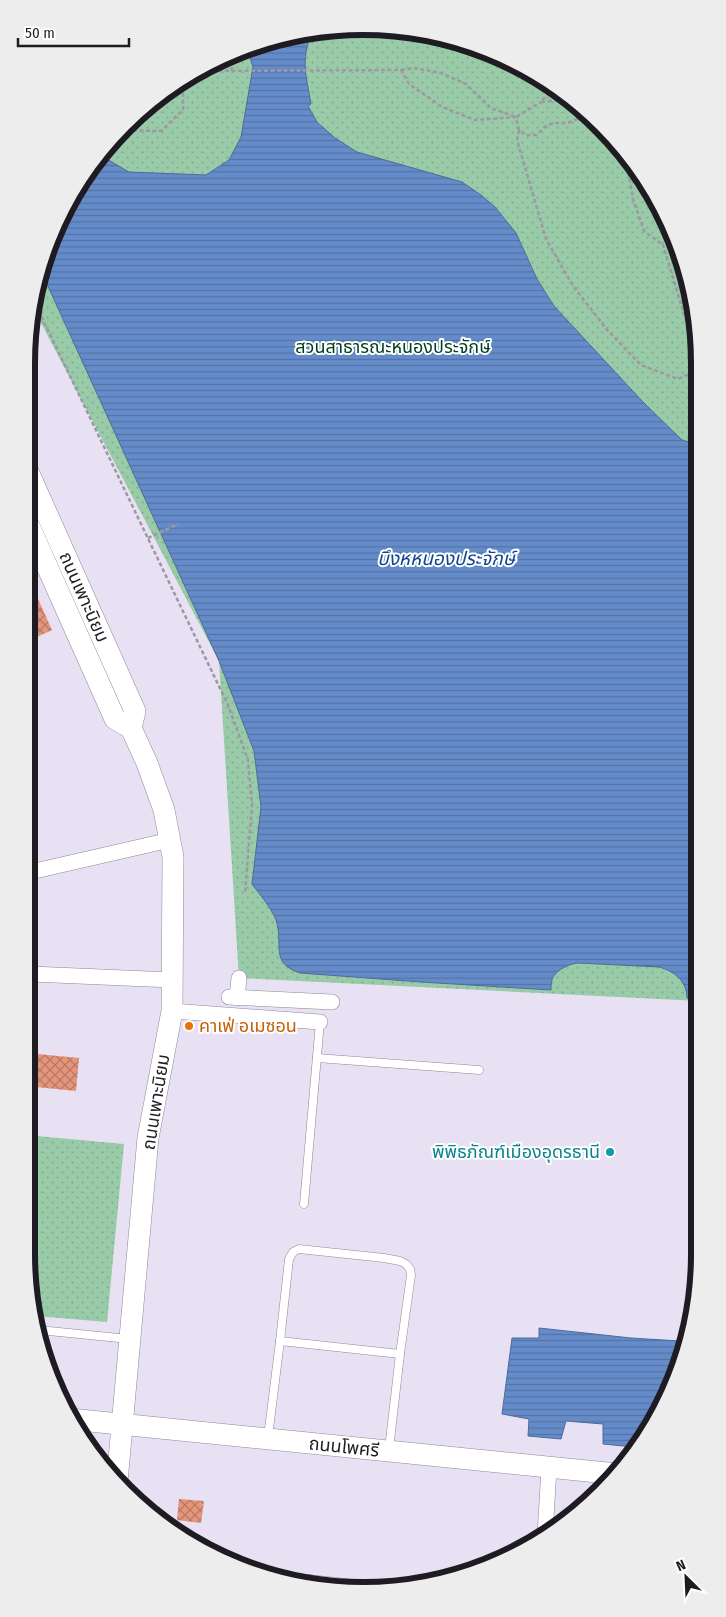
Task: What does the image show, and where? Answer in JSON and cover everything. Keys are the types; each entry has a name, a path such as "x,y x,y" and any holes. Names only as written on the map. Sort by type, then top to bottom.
{"street":[{"name":"ถนนเพาะนิยม","path":"35,487 134,711 132,728 164,810 173,857 172,1011 148,1138 118,1472"},
{"name":"ถนนเพาะนิยม","path":"35,539 115,719 132,728"},
{"path":"35,871 170,840"},
{"path":"35,974 172,980"},
{"path":"239,978 233,997 332,1002"},
{"path":"172,1011 320,1022"},
{"name":"ถนนโพศรี","path":"80,1420 607,1473"},
{"path":"545,1527 549,1468"}],"lane":[{"path":"304,1204 320,1022"},
{"path":"317,1058 479,1070"},
{"path":"268,1439 289,1259 293,1252 299,1249 384,1258 400,1261 410,1269 411,1275 388,1451"},
{"path":"44,1330 130,1339"},
{"path":"280,1340 400,1354"}],"path":[{"path":"231,63 232,72"},
{"path":"213,71 401,70 414,68 441,74 466,84 491,108 516,118"},
{"path":"401,70 409,84 442,107 474,120 516,118 541,102 548,92"},
{"path":"132,130 161,131 183,110 183,89"},
{"path":"541,102 559,100"},
{"path":"516,118 519,130 517,140 546,239 573,286 608,331 641,365 678,379 691,373"},
{"path":"519,130 526,135 536,135 546,126 553,123 568,123 581,118"},
{"path":"627,169 632,199 644,231 663,245 689,330"},
{"path":"663,245 669,245"},
{"path":"39,313 228,705 248,760 252,806 245,893"},
{"path":"148,538 178,524"}],"green space":[{"name":"บึงหหนองประจักษ์","path":"363,35 427,41 489,60 545,90 579,116 610,147 636,181 657,218 674,258 685,299 691,363 691,1001 239,978 219,661 38,318 46,278 60,237 90,181 131,131 181,90 237,60 299,41"},
{"path":"35,1136 124,1144 107,1322 41,1316 35,1254"}],"water":[{"name":"บึงหหนองประจักษ์","path":"309,40 305,61 311,104 308,106 317,122 335,138 357,152 462,182 481,195 495,207 516,233 537,279 554,306 643,402 682,440 691,442 691,998 687,998 685,987 679,978 670,971 659,967 578,963 564,967 555,974 551,990 300,973 290,969 281,958 276,920 252,884 261,807 254,751 219,661 45,281 52,258 69,218 90,181 106,159 129,172 206,175 229,160 241,137 253,67 249,55 278,46"},
{"path":"475,55 492,61 489,62"},
{"path":"539,1328 679,1341 666,1380 657,1399 628,1446 603,1444 603,1424 566,1421 561,1439 528,1436 529,1419 502,1414 512,1338 539,1338"}],"building":[{"path":"35,592 52,630 35,638"},
{"path":"35,1054 79,1058 76,1091 35,1087"},
{"path":"179,1499 204,1501 201,1523 177,1520"}],"place":[{"name":"คาเฟ่ อเมซอน","path":"189,1026"},
{"name":"พิพิธภัณฑ์เมืองอุดรธานี","path":"610,1152"}],"park label":[{"name":"สวนสาธารณะหนองประจักษ์","path":"393,347"}]}
